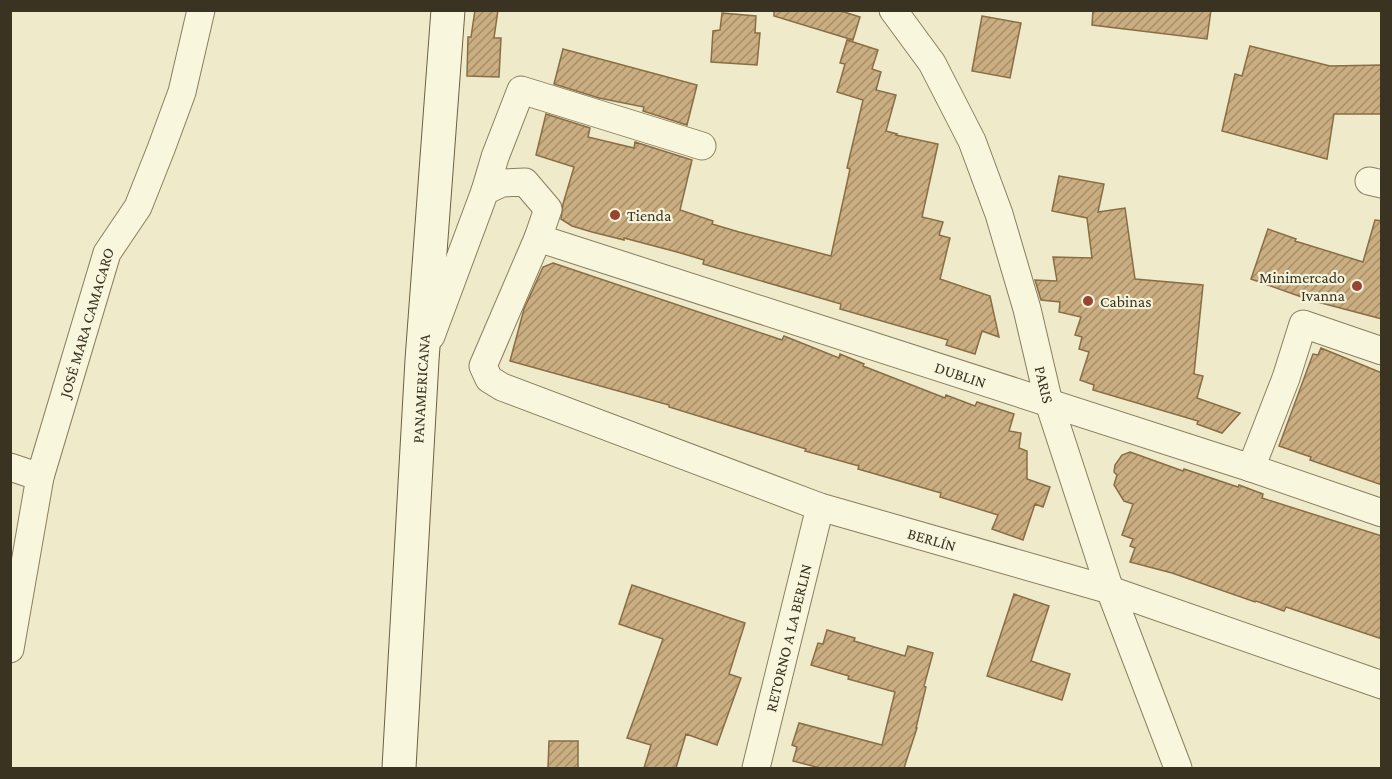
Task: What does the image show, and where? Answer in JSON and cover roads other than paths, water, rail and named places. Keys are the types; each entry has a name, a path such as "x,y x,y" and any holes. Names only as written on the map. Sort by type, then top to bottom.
{"main road":[{"name":"PANAMERICANA","path":"399,768 422,360 448,10"}],"street":[{"name":"JOSÉ MARA CAMACARO","path":"10,649 40,477 107,253 138,207 161,149 182,92 201,10"},
{"name":"PARIS","path":"893,10 932,63 972,141 999,214 1027,309 1049,403 1110,590 1178,768"},
{"path":"422,360 521,90 702,146"},
{"path":"485,191 502,183 525,182 548,209 538,238"},
{"name":"DUBLIN","path":"538,238 1251,468 1382,513"},
{"name":"BERLÍN","path":"538,238 483,366 489,379 502,387 820,507 1110,590 1382,686"},
{"path":"1251,468 1286,378 1303,324 1382,351"},
{"path":"10,466 40,477"},
{"name":"RETORNO A LA BERLIN","path":"756,768 820,507"}],"place":[{"name":"Tienda","path":"615,215"},
{"name":"Minimercado Ivanna","path":"1357,286"},
{"name":"Cabinas","path":"1088,301"}]}
